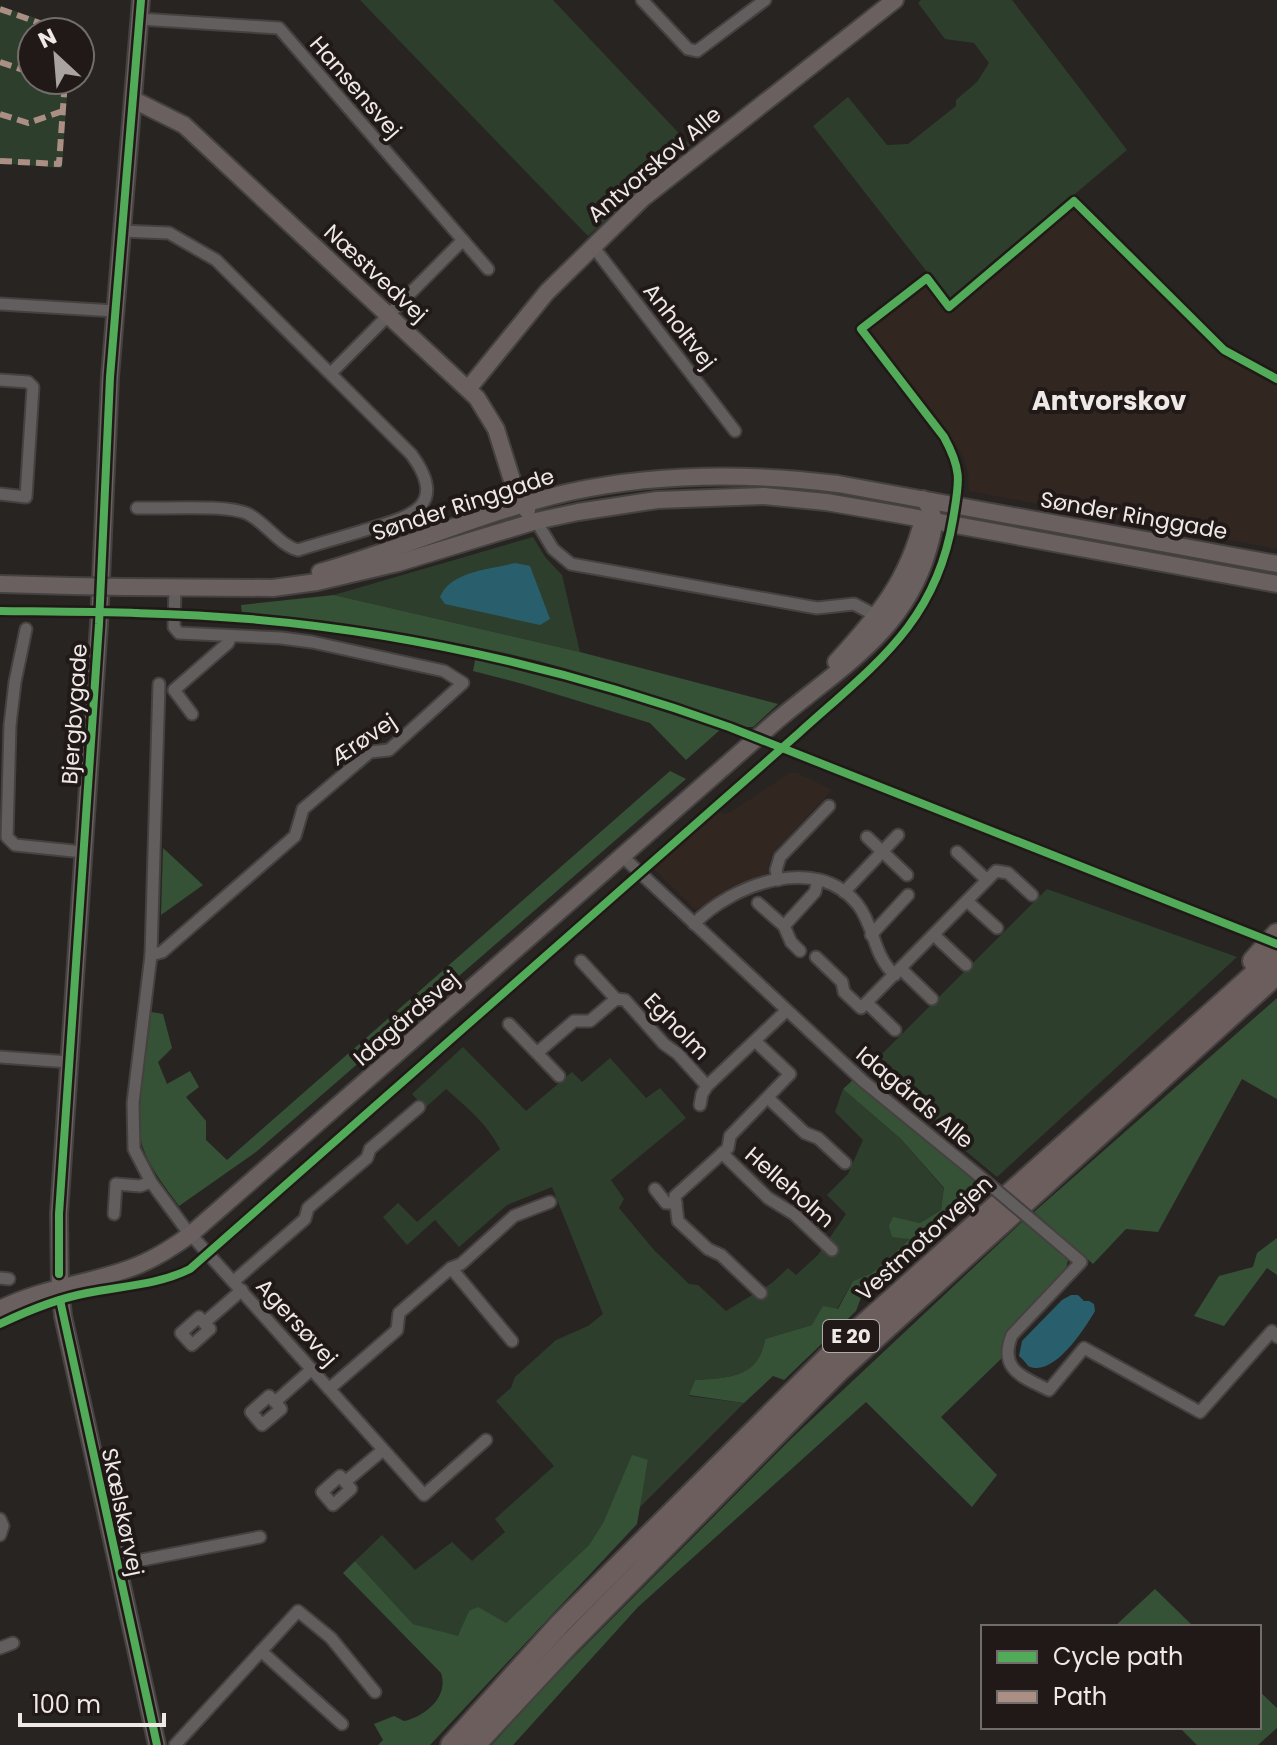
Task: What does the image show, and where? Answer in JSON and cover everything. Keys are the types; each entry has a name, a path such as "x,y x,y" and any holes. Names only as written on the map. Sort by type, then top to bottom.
{"highway":[{"path":"1177,1045 1277,934"},
{"name":"Vestmotorvejen","path":"451,1745 560,1624 833,1352 1277,954"},
{"name":"Vestmotorvejen","path":"475,1745 571,1642 840,1370 1277,974"}],"street":[{"name":"Bjergbygade","path":"60,1286 59,1214 99,624 115,311 141,0"},
{"path":"642,0 688,49 697,51 765,0"},
{"name":"Antvorskov Alle","path":"468,389 547,292 592,245 679,168 895,0"},
{"name":"Hansensvej","path":"140,19 279,28 488,269"},
{"name":"Næstvedvej","path":"134,100 184,125 468,389 496,429 512,482 522,505 536,521"},
{"path":"122,231 169,233 208,254 331,373 418,464 425,479 426,493 422,506 413,514 298,550 290,547 264,524 238,510 137,508"},
{"path":"331,373 463,240"},
{"name":"Anholtvej","path":"592,245 735,431"},
{"path":"0,304 115,311"},
{"path":"0,380 28,382 33,387 26,497 0,494"},
{"name":"Sønder Ringgade","path":"233,587 315,573 376,556 522,505 571,492 705,477 780,477 929,513 1277,584"},
{"name":"Sønder Ringgade","path":"0,584 273,588 357,574 536,521 615,505 657,500 764,496 1108,533 1277,564"},
{"name":"Idagårdsvej","path":"805,696 877,616 903,576 929,513"},
{"name":"Idagårdsvej","path":"0,1309 32,1294 135,1267 169,1250 191,1234 738,754 872,643 891,623 917,580 929,513"},
{"path":"536,521 553,549 571,564 817,608 854,604 877,616"},
{"path":"1197,570 1277,576"},
{"name":"Ærøvej","path":"151,955 162,952 295,836 303,809 370,752 389,750 463,683 444,671 312,642 177,632 174,627 175,588"},
{"path":"26,629 10,725 7,837 15,845 83,852"},
{"path":"192,714 174,690 228,643 231,636"},
{"path":"159,684 151,955 133,1103 132,1136 140,1164 191,1234"},
{"path":"778,880 776,870 780,857 829,806"},
{"path":"844,892 898,835"},
{"path":"867,837 907,875"},
{"path":"957,852 987,880"},
{"name":"Idagårds Alle","path":"622,856 863,1081 1081,1262 1012,1335 1006,1348 1007,1359 1022,1377 1049,1390 1084,1348 1200,1412 1272,1331 1277,1337"},
{"path":"816,957 842,982 844,992 861,1008 996,871 1003,870 1032,895"},
{"path":"694,924 723,900 759,885 778,880 818,880 844,892 858,905 885,967 898,972 932,999"},
{"path":"784,926 815,892 818,880"},
{"path":"871,935 908,895"},
{"path":"967,901 997,928"},
{"path":"758,903 784,926 791,942 800,951"},
{"path":"934,935 966,965"},
{"name":"Egholm","path":"581,961 616,999 625,1000 707,1086"},
{"name":"Egholm","path":"538,1052 574,1021 590,1021 616,999"},
{"path":"867,1003 895,1030"},
{"name":"Egholm","path":"700,1105 707,1086 786,1011"},
{"path":"509,1024 559,1076"},
{"name":"Helleholm","path":"676,1203 675,1196 728,1148 730,1136 790,1074 756,1042"},
{"path":"0,1057 69,1062"},
{"path":"768,1098 805,1133 818,1138 845,1163"},
{"name":"Agersøvej","path":"238,1286 305,1219 308,1208 367,1158 370,1149 419,1107"},
{"name":"Helleholm","path":"722,1153 768,1198 794,1214 832,1250"},
{"path":"114,1214 116,1184 140,1186 151,1182"},
{"path":"655,1189 666,1203 676,1203 678,1221 708,1249 721,1255 761,1293"},
{"name":"Agersøvej","path":"329,1389 397,1330 399,1313 451,1268 461,1264 514,1216 550,1202"},
{"name":"Agersøvej","path":"191,1234 424,1495 486,1440"},
{"path":"451,1268 512,1341"},
{"name":"Skælskørvej","path":"60,1286 63,1316 157,1745"},
{"path":"204,1323 238,1286"},
{"path":"275,1402 312,1369"},
{"path":"345,1482 383,1450"},
{"path":"0,1519 3,1526 0,1535"},
{"path":"116,1565 260,1537"},
{"path":"175,1745 298,1611 331,1638 375,1692"},
{"path":"0,1648 13,1643"},
{"path":"261,1651 342,1724"}],"shaded area":[{"path":"1073,205 1221,351 1277,382 1277,549 969,491 964,457 865,331 927,282 949,310"},
{"path":"790,773 797,773 832,790 773,853 768,874 733,886 696,910 652,867 716,810 729,813"}],"green space":[{"path":"360,0 553,0 690,145 588,236"},
{"path":"921,0 1012,0 1127,150 949,300 813,126 848,97 887,145 908,144 956,106 956,100 977,82 989,63 974,43 945,39 918,3"},
{"path":"0,6 30,16 16,16 16,96 67,96 62,168 0,163"},
{"path":"533,537 545,557 562,575 580,652 334,595"},
{"path":"334,595 580,652 778,704 753,727 746,727 527,658 369,629 242,614 241,605"},
{"path":"476,655 532,669 721,729 686,760 650,723 473,671"},
{"path":"670,771 686,779 256,1152 179,1206 150,1164 140,1135 140,1101 151,1012 163,1014 172,1048 158,1062 167,1084 190,1071 199,1087 186,1097 206,1121 206,1140 227,1160"},
{"path":"163,848 203,885 161,915"},
{"path":"1047,889 1237,957 997,1177 867,1069"},
{"path":"1277,998 1277,1099 1242,1079 1158,1232 1126,1229 1093,1264 1034,1212"},
{"path":"463,1047 526,1111 572,1072 582,1082 610,1058 646,1098 660,1088 686,1118 611,1180 624,1199 619,1208 654,1250 689,1284 698,1285 726,1311 772,1283 788,1268 796,1275 818,1255 846,1214 827,1195 848,1174 863,1140 835,1112 843,1089 901,1139 944,1189 941,1210 920,1223 893,1218 911,1238 871,1275 853,1281 837,1309 812,1325 765,1339 756,1362 739,1374 695,1380 689,1396 744,1403 639,1508 648,1461 632,1456 603,1523 589,1545 506,1623 469,1611 459,1637 413,1624 355,1561 382,1535 415,1570 452,1542 472,1561 505,1532 495,1519 554,1466 496,1401 511,1388 515,1377 556,1340 588,1326 603,1314 552,1187 507,1205 459,1247 435,1220 407,1245 383,1217 398,1203 417,1222 500,1149 483,1124 446,1089 425,1108 412,1094"},
{"path":"854,1079 982,1186 862,1295 856,1311 784,1380 773,1376 744,1403 689,1395 695,1380 729,1377 748,1369 762,1352 765,1339 812,1325 823,1306 838,1309 853,1281 871,1274 910,1239 892,1237 889,1226 893,1217 920,1223 941,1210 944,1188 901,1139 843,1089"},
{"path":"1023,1221 1068,1260 1066,1269 1016,1324 1003,1347 1003,1357 941,1417 997,1475 972,1507 866,1402 638,1607 513,1745 492,1745 539,1692 793,1437"},
{"path":"1277,1238 1277,1275 1267,1268 1224,1326 1194,1316 1219,1276 1253,1267 1257,1253"},
{"path":"632,1455 648,1460 637,1524 430,1745 378,1745 383,1740 374,1724 394,1716 404,1721 420,1715 439,1697 443,1681 441,1673 343,1573 355,1561 413,1624 458,1636 469,1611 478,1607 506,1623 589,1545 603,1523"},
{"path":"1155,1589 1192,1625 1116,1625"},
{"path":"1261,1693 1277,1708 1277,1728 1258,1745 1197,1745 1181,1729 1261,1729"}],"water":[{"path":"515,563 530,566 550,619 540,625 445,604 440,597 445,588 462,576"},
{"path":"1078,1295 1094,1304 1095,1311 1058,1359 1038,1368 1028,1366 1019,1356 1022,1341 1062,1300"}],"marked path":[{"path":"0,9 20,16"},
{"path":"0,62 16,68"},
{"path":"0,161 59,164 64,96"},
{"path":"0,114 28,123 63,111"}],"cycle path":[{"path":"59,1274 59,1214 99,624 110,377 141,0"},
{"path":"0,1324 64,1298 153,1282 190,1269 876,664 916,615 932,587 945,556 958,477 944,437 861,329 927,278 949,307 1074,201 1224,350 1277,379"},
{"path":"0,611 187,615 311,625 433,645 552,672 612,688 729,727 1277,944"},
{"path":"60,1300 157,1745"}],"district":[{"name":"Antvorskov","path":"1109,401"}]}
